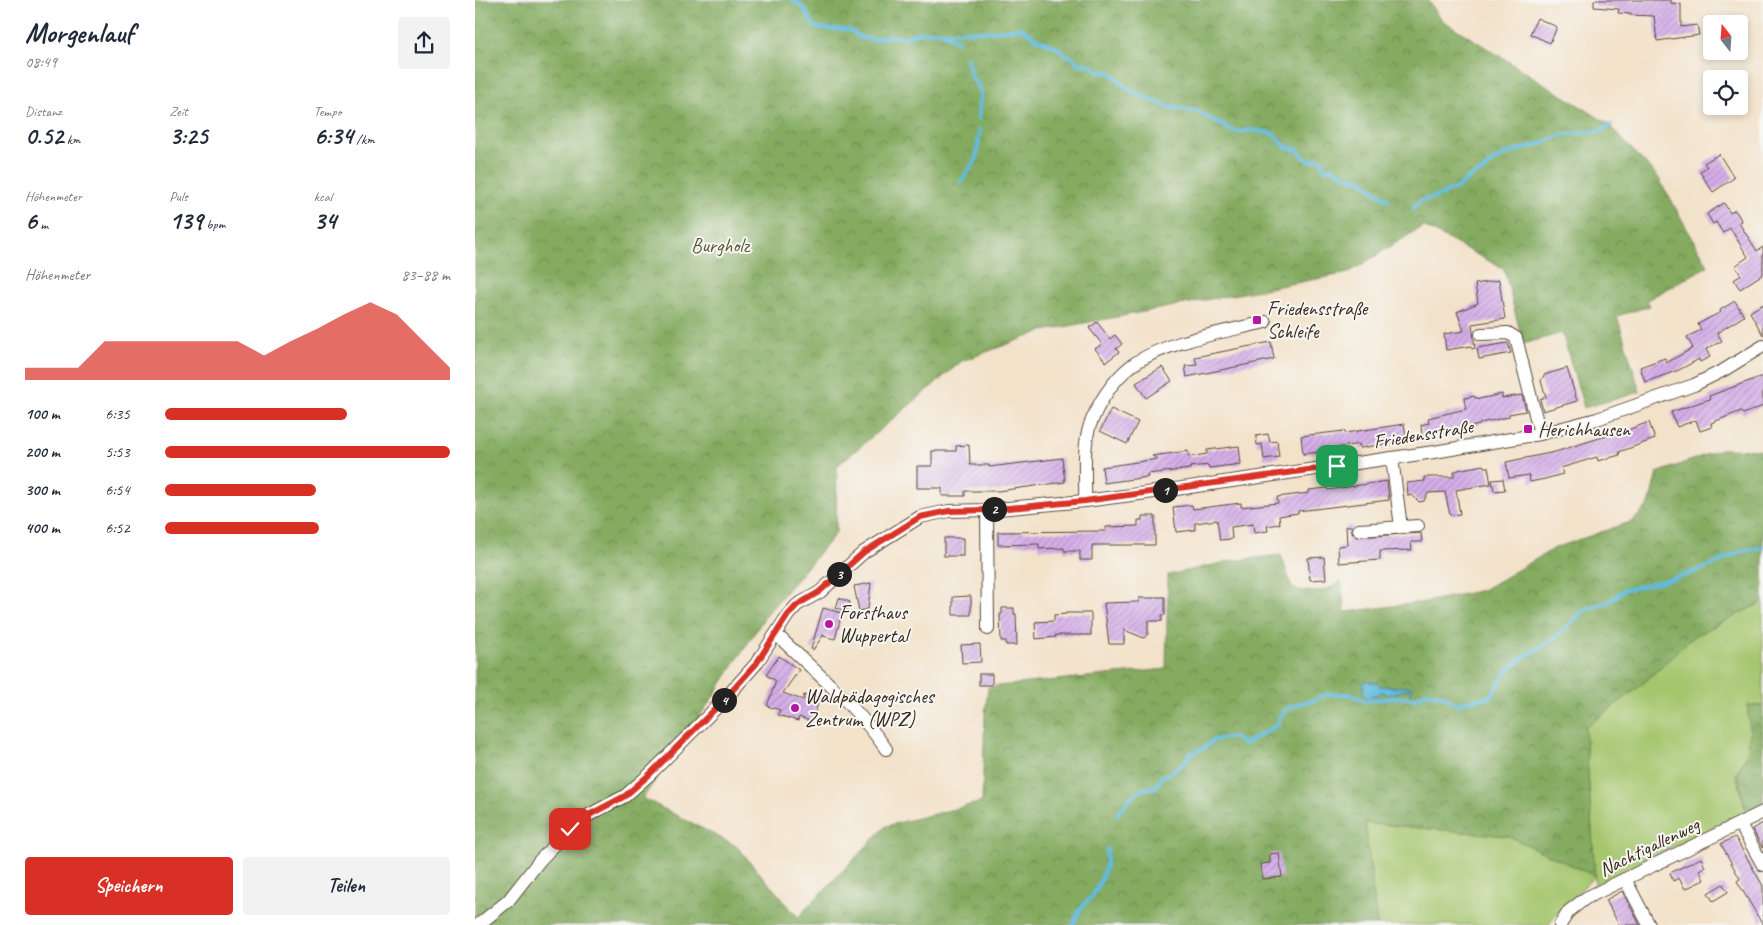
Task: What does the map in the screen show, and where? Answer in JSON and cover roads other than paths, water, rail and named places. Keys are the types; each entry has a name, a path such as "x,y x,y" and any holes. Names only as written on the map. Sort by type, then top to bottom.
{"street":[{"path":"1085,501 1085,450 1089,426 1099,405 1114,382 1136,363 1167,348 1265,322"},
{"path":"1481,334 1508,333 1516,338 1541,434"},
{"name":"Friedensstraße","path":"478,925 508,901 540,860 570,829 589,815 625,796 650,774 722,702 756,664 788,615 797,605 819,592 864,552 920,517 942,512 1085,501 1391,458 1541,434 1597,419 1694,385 1725,370 1758,350"},
{"path":"1391,458 1401,527"},
{"path":"987,510 988,629"},
{"path":"1359,530 1418,526"},
{"path":"775,634 834,688 875,733 886,749"},
{"name":"Nachtigallenweg","path":"1560,925 1569,912 1586,898 1763,812"},
{"path":"1740,824 1763,865"},
{"path":"1625,879 1649,925"}],"water":[{"path":"1363,682 1377,683 1380,686 1412,687 1411,698 1410,689 1408,689 1386,695 1383,691 1367,698 1363,694"}],"waterway":[{"path":"792,0 803,7 814,26 850,30 861,38 875,39 889,36 905,38 916,33 926,32 996,31 1021,28 1036,38 1060,49 1078,64 1089,64 1099,72 1110,72 1129,90 1168,107 1196,111 1231,130 1272,133 1286,147 1298,150 1306,159 1310,161 1319,159 1322,161 1325,169 1332,168 1346,176 1362,180 1389,200"},
{"path":"943,33 958,42"},
{"path":"967,58 972,79 978,85 981,93 979,119"},
{"path":"1413,209 1419,202 1443,195 1448,191 1458,188 1470,177 1482,172 1491,163 1506,154 1543,143 1564,134 1600,131 1611,125"},
{"path":"961,183 976,160 980,129"},
{"path":"1117,814 1137,792 1156,787 1162,776 1169,774 1184,763 1189,754 1204,748 1213,740 1233,737 1243,744 1246,743 1279,724 1279,717 1288,708 1315,700 1327,694 1349,694 1365,701 1403,697 1415,699 1425,692 1441,695 1459,704 1490,697 1506,673 1519,662 1519,659 1552,640 1585,610 1608,602 1624,590 1676,578 1710,566 1742,551 1763,547"},
{"path":"1073,925 1080,909 1093,895 1101,880 1106,865 1107,849"}],"place":[{"name":"Friedensstraße Schleife","path":"1257,320"},
{"name":"Herichhausen","path":"1528,429"},
{"name":"Forsthaus Wuppertal","path":"829,624"},
{"name":"Waldpädagogisches Zentrum (WPZ)","path":"795,708"}],"park label":[{"name":"Burgholz","path":"720,245"}]}
